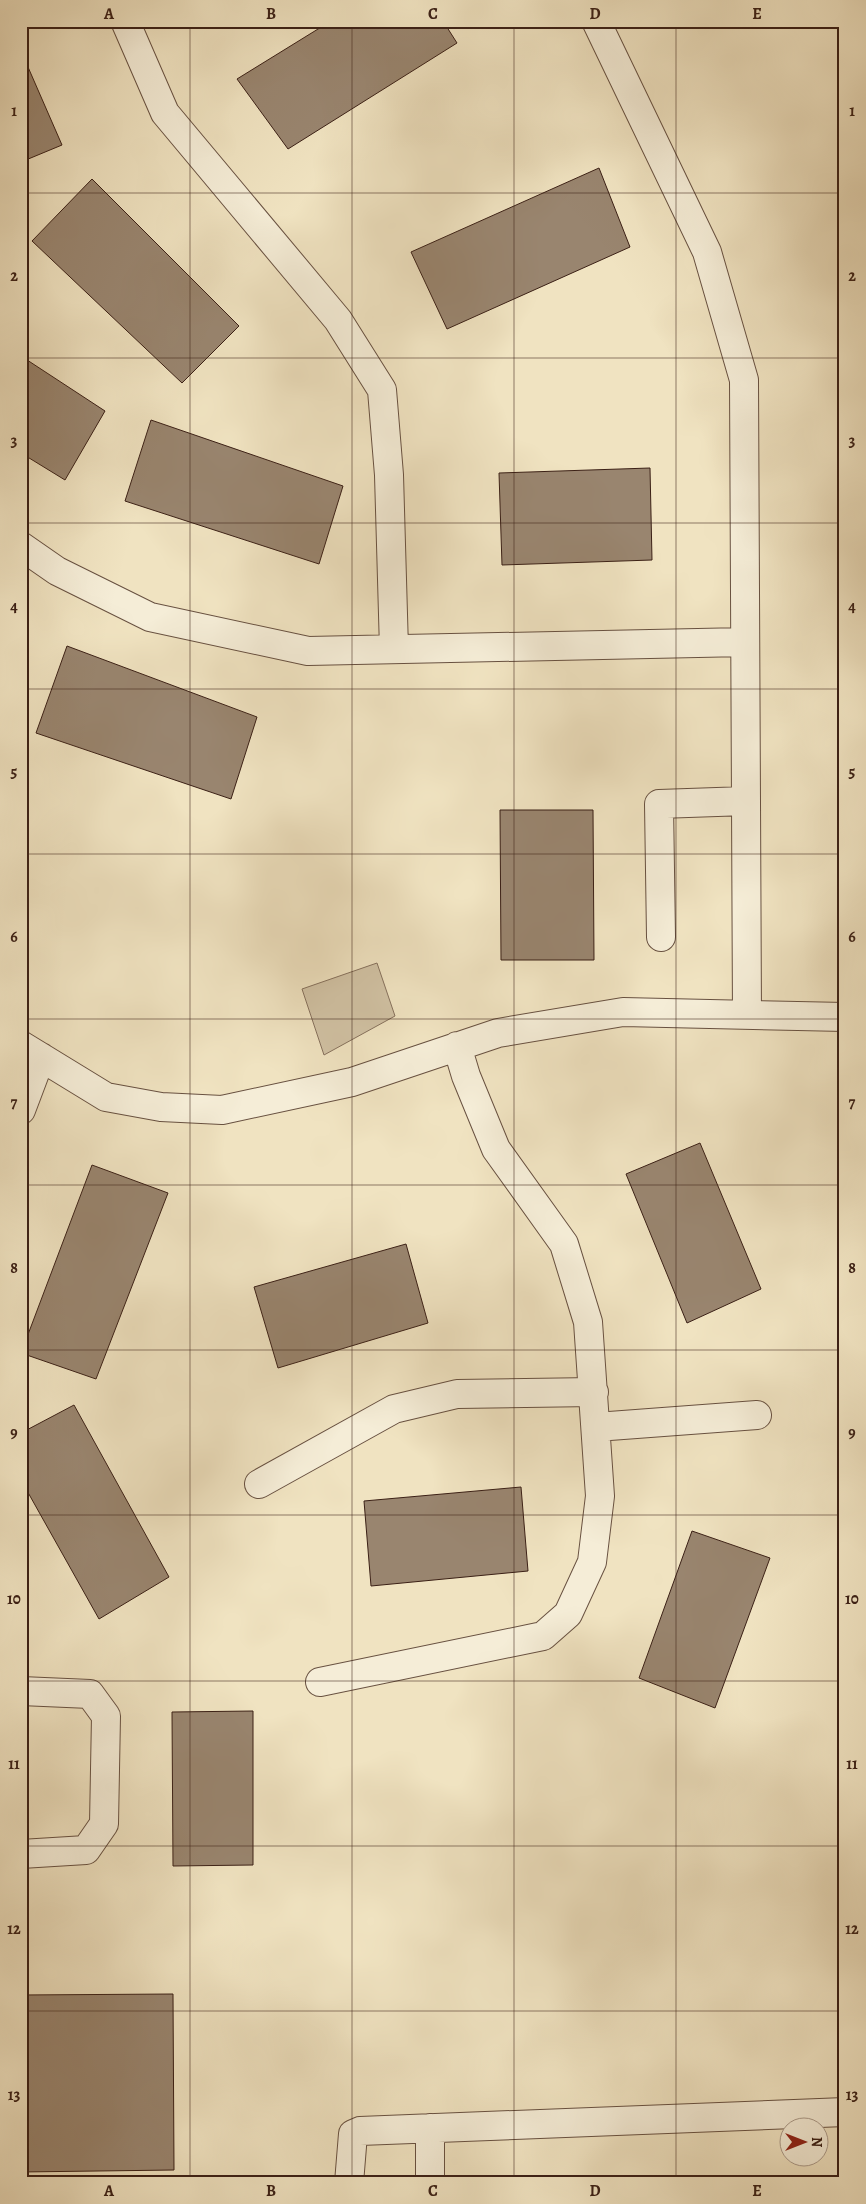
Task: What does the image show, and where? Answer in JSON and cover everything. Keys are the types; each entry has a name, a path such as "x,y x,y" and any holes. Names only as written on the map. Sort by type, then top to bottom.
{"street":[{"path":"125,21 165,113 338,320 382,390 389,474 394,649"},
{"path":"596,21 707,252 744,380 747,1015"},
{"path":"21,546 56,571 150,617 308,651 745,642"},
{"path":"661,937 659,804 746,801"},
{"path":"21,1110 31,1051 106,1096 161,1107 222,1110 352,1082 498,1033 622,1012 845,1017"},
{"path":"320,1682 543,1636 568,1614 592,1562 600,1496 588,1322 564,1244 496,1150 466,1076 457,1046"},
{"path":"259,1484 394,1409 457,1394 594,1392"},
{"path":"596,1427 757,1415"},
{"path":"21,1691 90,1694 106,1716 104,1824 86,1850 21,1854"},
{"path":"349,2183 353,2134 360,2130 845,2112"},
{"path":"430,2128 430,2183"}],"shaded area":[{"path":"377,963 395,1016 324,1055 302,989"}],"building":[{"path":"331,21 443,21 457,43 288,149 237,79"},
{"path":"21,51 62,145 21,162"},
{"path":"599,168 630,247 447,329 411,252"},
{"path":"92,179 239,326 182,383 32,241"},
{"path":"21,356 105,411 65,480 21,453"},
{"path":"151,420 343,486 319,564 125,501"},
{"path":"650,468 652,560 502,565 499,473"},
{"path":"67,646 257,717 231,799 36,733"},
{"path":"500,810 593,810 594,960 501,960"},
{"path":"700,1143 761,1289 687,1323 626,1174"},
{"path":"92,1165 168,1193 96,1379 21,1353"},
{"path":"406,1244 428,1323 278,1368 254,1287"},
{"path":"844,1366 845,1628 842,1628"},
{"path":"74,1405 169,1577 99,1619 21,1480 21,1433"},
{"path":"521,1487 528,1571 371,1586 364,1501"},
{"path":"692,1531 770,1558 715,1708 639,1678"},
{"path":"253,1711 253,1865 173,1866 172,1712"},
{"path":"173,1994 174,2170 21,2172 21,1995"}]}
